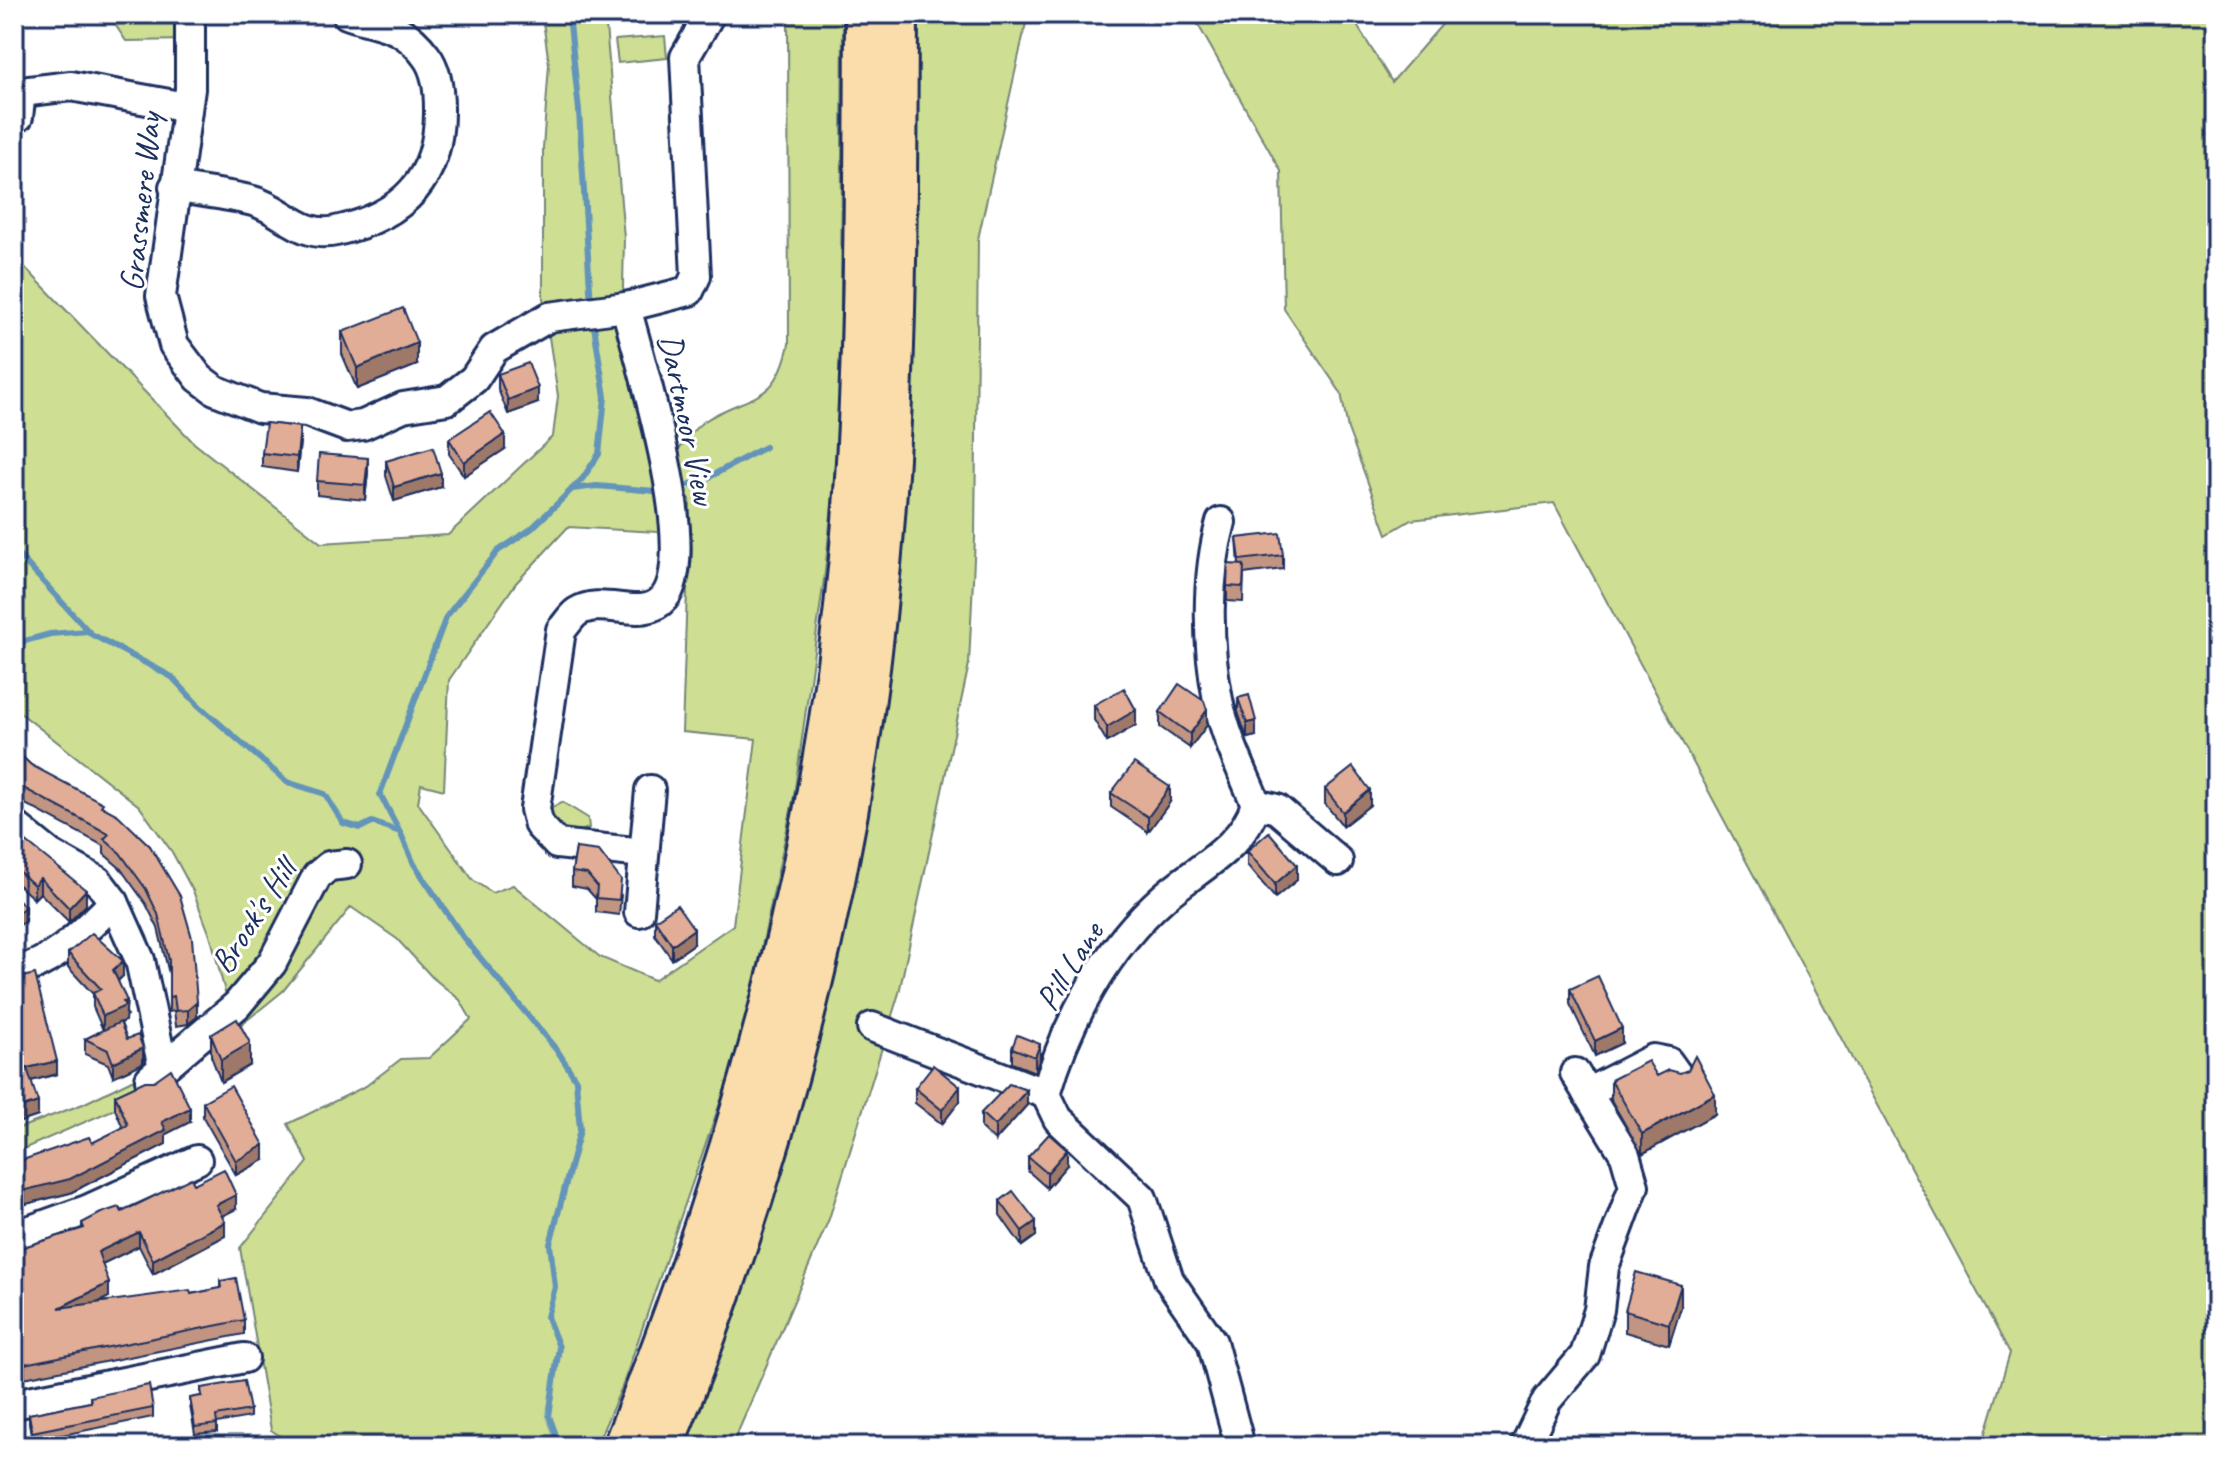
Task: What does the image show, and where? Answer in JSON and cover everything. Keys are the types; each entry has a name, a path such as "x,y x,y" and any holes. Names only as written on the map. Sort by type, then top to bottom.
{"highway":[{"path":"624,1446 702,1241 756,1066 799,897 828,739 850,558 862,350 866,14"},
{"path":"662,1446 737,1245 790,1069 827,905 859,731 880,567 894,364 897,14"}],"street":[{"name":"Grassmere Way","path":"190,14 190,89 185,107 161,296 166,324 184,361 199,378 241,402 307,412 347,427 363,425 403,407 447,400 474,379 494,349 515,334 549,317 604,310 689,291 696,276 685,57 710,14"},
{"path":"174,187 253,201 277,211 298,227 319,233 383,217 404,200 425,177 437,147 435,77 428,58 401,33 379,21 347,14"},
{"path":"18,96 71,86 119,92 185,107"},
{"name":"Dartmoor View","path":"604,310 674,496 671,584 664,598 652,607 596,605 577,612 561,630 535,809 539,825 557,844 644,853"},
{"path":"1221,522 1212,565 1212,644 1218,700 1236,757 1256,804 1277,809 1338,861"},
{"path":"639,912 650,790"},
{"name":"Pill Lane","path":"1046,1094 1069,1030 1090,989 1123,943 1164,897 1232,844 1250,824 1256,804"},
{"path":"14,825 50,854 98,881 114,902 61,953 37,967 14,972"},
{"name":"Brook's Hill","path":"114,902 140,960 156,1074 237,1005 272,963 317,876 329,866 347,864"},
{"path":"872,1027 1046,1094 1058,1119 1142,1198 1156,1249 1169,1280 1212,1342 1240,1446"},
{"path":"1525,1446 1547,1400 1585,1355 1599,1310 1604,1267 1634,1186 1625,1155 1581,1083 1653,1059 1668,1062 1678,1076"},
{"path":"14,1236 87,1210 196,1159"},
{"path":"14,1404 244,1358"}],"green space":[{"path":"108,14 190,14 190,40 126,41"},
{"path":"542,14 605,14 624,238 623,288 675,533 568,527 516,583 449,680 444,790 421,784 418,803 473,880 492,893 513,885 600,957 654,980 733,925 756,739 682,732 690,505 678,450 703,422 768,389 783,364 789,344 788,14 843,14 840,428 825,572 794,796 743,1036 622,1387 596,1446 295,1446 271,1430 240,1248 308,1162 288,1124 366,1086 401,1059 429,1058 471,1019 460,1000 432,977 397,939 351,907 283,991 241,1025 226,996 211,938 193,891 172,852 139,806 14,708 14,256 194,443 321,543 448,535 553,436 558,396 543,298 543,148 549,64"},
{"path":"911,14 1028,14 978,239 975,538 969,664 899,993 829,1219 732,1446 676,1446 798,1112"},
{"path":"1192,14 1350,14 1392,82 1451,14 2216,14 2216,1446 1982,1446 2010,1353 1554,503 1411,520 1387,534 1348,429 1341,393 1284,309 1281,171"},
{"path":"665,36 667,58 618,63 615,40"},
{"path":"562,802 588,818 589,828 580,831 554,826 551,808"},
{"path":"148,1072 124,1105 14,1153 14,1130 83,1104"}],"building":[{"path":"403,308 417,343 357,368 342,332"},
{"path":"528,363 538,388 508,400 498,374"},
{"path":"490,412 505,434 464,462 449,439"},
{"path":"266,423 300,427 297,457 262,453"},
{"path":"433,447 441,473 394,487 386,461"},
{"path":"319,454 368,458 365,485 317,481"},
{"path":"1280,533 1283,555 1240,560 1237,538"},
{"path":"1228,564 1244,565 1243,587 1227,586"},
{"path":"1179,684 1204,701 1207,710 1190,734 1160,712"},
{"path":"1124,688 1136,710 1107,727 1094,705"},
{"path":"1249,695 1256,721 1247,723 1238,698"},
{"path":"14,749 31,765 103,803 101,806 118,815 150,846 180,896 192,938 197,1002 188,1010 176,1011 174,996 169,997 169,960 158,914 146,889 120,853 104,839 109,834 14,783"},
{"path":"1134,763 1170,787 1148,817 1111,793"},
{"path":"1353,767 1370,790 1343,812 1325,789"},
{"path":"1269,832 1297,865 1275,884 1247,851"},
{"path":"15,839 20,844 24,840 86,890 69,908 40,878 34,885 14,867"},
{"path":"576,848 599,851 621,880 619,900 596,898 597,886 587,874 572,872"},
{"path":"14,894 25,907 14,916"},
{"path":"677,905 694,929 672,945 655,920"},
{"path":"92,933 123,961 113,970 127,1001 123,1002 125,1006 103,1016 93,993 101,989 68,953"},
{"path":"35,974 57,1061 27,1068 38,1102 14,1110 14,1067 21,1066 15,1044 18,1043 15,1032 19,1031 14,1011 14,979"},
{"path":"1598,976 1622,1028 1595,1041 1570,989"},
{"path":"237,1019 250,1043 221,1060 211,1035"},
{"path":"120,1022 127,1039 138,1035 143,1048 113,1063 108,1050 85,1039"},
{"path":"1017,1035 1040,1044 1035,1057 1012,1048"},
{"path":"1695,1056 1715,1094 1642,1134 1611,1080 1648,1061 1657,1076 1669,1070 1680,1073 1688,1070"},
{"path":"933,1065 960,1087 942,1110 915,1088"},
{"path":"171,1069 190,1108 162,1122 166,1130 70,1179 14,1193 14,1163 89,1137 92,1143 128,1125 115,1095 145,1081 154,1081"},
{"path":"1009,1084 1027,1090 995,1126 981,1113"},
{"path":"231,1086 264,1145 236,1161 203,1102"},
{"path":"1049,1134 1067,1150 1047,1173 1028,1157"},
{"path":"224,1169 236,1195 216,1205 225,1222 153,1260 139,1232 98,1252 109,1283 59,1308 190,1290 191,1294 221,1288 220,1281 236,1278 244,1320 14,1366 14,1250 84,1228 82,1223 101,1213 119,1207 122,1212 191,1178 194,1184"},
{"path":"1013,1191 1036,1221 1022,1231 1000,1201"},
{"path":"1636,1272 1681,1285 1669,1324 1625,1311"},
{"path":"244,1381 250,1410 216,1416 217,1424 195,1427 190,1398 202,1396 201,1388"},
{"path":"149,1385 153,1408 32,1432 29,1414 91,1402 90,1397"}],"waterway":[{"path":"569,14 579,111 591,305"},
{"path":"400,832 380,794 446,617 498,551 531,529 555,506 583,478 599,454 605,397 593,320"},
{"path":"683,486 700,482 765,447"},
{"path":"572,489 597,486 655,491"},
{"path":"14,550 91,634 172,677 198,705 287,782 325,794 343,823 360,828 372,822 400,832 414,864 463,937 559,1053 576,1080 580,1130 550,1244 555,1287 547,1317 559,1347 549,1416 560,1446"},
{"path":"14,644 50,634 88,631"}]}
